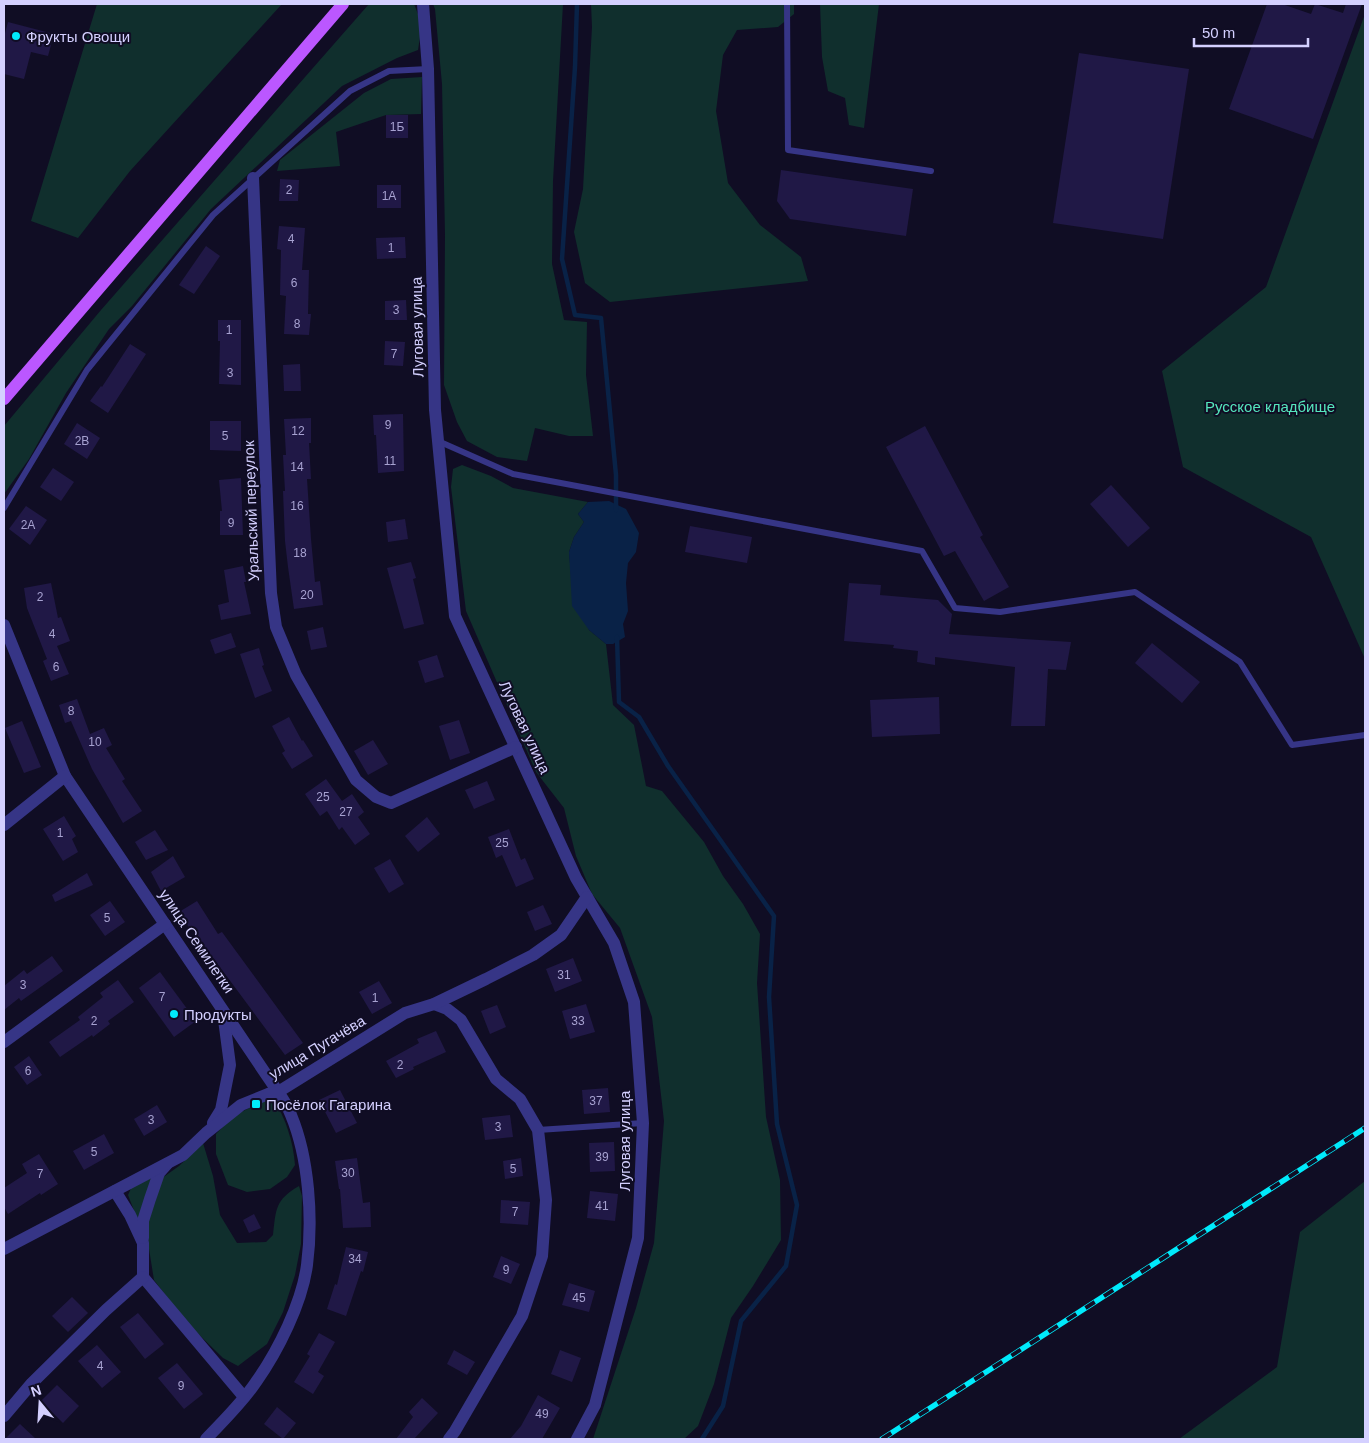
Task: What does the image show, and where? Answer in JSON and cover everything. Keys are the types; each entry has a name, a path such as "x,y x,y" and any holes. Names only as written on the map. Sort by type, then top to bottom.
{"main road":[{"path":"4,399 343,4"}],"street":[{"name":"Луговая улица","path":"423,4 428,69 435,410 456,616 572,869 614,942 634,1002 643,1123 638,1238 595,1405 577,1439"},
{"name":"Уральский переулок","path":"253,178 271,593 276,627 296,675 356,780 376,797 391,803 516,748"},
{"name":"улица Семилетки","path":"4,625 65,776 278,1092 291,1115 299,1141 307,1183 310,1224 307,1266 297,1303 278,1347 256,1382 244,1398 206,1439"},
{"path":"4,825 65,776"},
{"name":"улица Пугачёва","path":"4,1249 183,1155 206,1133 241,1105 278,1092 405,1013 434,1004 526,959 561,935 587,896"},
{"path":"4,1042 165,924"},
{"path":"434,1004 447,1009 461,1020 496,1079 520,1099 538,1130 546,1200 542,1256 522,1316 449,1439"},
{"path":"206,1133 221,1110 230,1065 223,1009"},
{"path":"170,1162 159,1173 143,1221 142,1277 244,1398"},
{"path":"115,1191 130,1215 143,1243"},
{"path":"4,1416 32,1383 142,1277"}],"lane":[{"path":"787,4 788,150 931,171"},
{"path":"4,508 87,370 213,215 350,91 389,71 428,69"},
{"path":"438,441 512,474 922,551 955,608 1000,612 1135,592 1240,662 1292,745 1365,735"},
{"path":"538,1130 643,1123"}],"green space":[{"path":"97,4 282,4 130,171 78,238 31,221"},
{"path":"369,4 414,4 422,24 418,50 397,58 342,86 211,209 132,306 109,329 66,393 29,459 4,494 4,426 101,310"},
{"path":"433,4 563,4 553,181 552,264 564,320 587,322 586,375 593,436 569,436 535,428 527,461 497,457 467,441 457,422 444,385 445,235 442,84"},
{"path":"591,4 794,4 794,14 778,27 737,30 723,55 716,111 728,183 760,225 801,257 808,281 610,302 585,283 574,232 583,189 592,27"},
{"path":"820,4 879,4 864,128 849,125 845,98 828,91 822,57"},
{"name":"Русское кладбище","path":"1365,14 1365,659 1311,537 1183,467 1162,371 1266,287"},
{"path":"422,77 421,114 386,115 336,132 340,166 277,171 280,160 364,93 391,79"},
{"path":"462,465 491,476 513,488 588,502 578,514 584,522 574,537 569,552 571,574 589,630 606,644 613,705 634,725 646,786 662,791 704,842 760,934 757,983 766,1117 780,1180 781,1240 731,1318 714,1384 698,1426 684,1439 593,1439 636,1308 654,1243 664,1121 652,1017 620,928 592,894 576,856 564,808 536,772 466,611 451,487 453,469"},
{"path":"273,1098 288,1130 293,1147 295,1165 287,1177 270,1189 247,1192 228,1185 216,1154 216,1134 233,1116"},
{"path":"203,1143 213,1176 220,1215 237,1243 266,1242 273,1235 276,1212 281,1201 299,1186 302,1196 301,1244 295,1275 283,1312 267,1344 238,1366 223,1358 186,1322 154,1280 149,1249 128,1195 133,1184 165,1176 179,1166"},
{"path":"1365,1181 1365,1439 1179,1439 1277,1367 1300,1232"}],"water":[{"path":"609,501 626,509 639,533 636,552 628,563 626,583 628,611 623,624 625,637 613,644 606,644 589,630 572,606 569,552 574,537 584,522 578,514 588,502"}],"building":[{"path":"1267,4 1282,4 1311,14 1315,4 1343,13 1346,4 1362,4 1313,139 1229,109"},
{"path":"8,22 54,34 48,56 31,52 24,79 4,74 4,37"},
{"path":"1079,53 1189,69 1163,239 1053,223"},
{"path":"386,115 408,115 408,138 386,138"},
{"path":"781,170 913,189 906,236 790,219 777,201"},
{"path":"280,179 299,180 298,201 279,201"},
{"path":"377,185 401,185 401,208 377,208"},
{"path":"279,226 305,228 302,270 309,270 308,314 311,314 309,335 284,334 286,296 280,295 281,250 277,249"},
{"path":"405,237 406,258 377,259 376,238"},
{"path":"206,246 220,256 194,294 179,285"},
{"path":"406,300 407,320 385,320 385,301"},
{"path":"218,320 241,320 241,385 219,384 220,341 218,341"},
{"path":"385,341 405,342 403,366 384,365"},
{"path":"130,344 146,354 108,413 90,401 102,387"},
{"path":"300,364 301,391 284,391 283,365"},
{"path":"403,414 404,471 378,473 373,415"},
{"path":"311,418 311,443 309,443 311,479 307,479 315,582 320,581 323,605 294,609 285,541 283,455 286,455 284,419"},
{"path":"210,421 241,421 241,451 210,450"},
{"path":"77,423 100,438 87,459 64,444"},
{"path":"925,426 983,535 980,537 1009,587 984,601 955,551 944,556 886,447"},
{"path":"53,468 74,482 61,501 40,487"},
{"path":"241,478 243,535 220,535 220,511 222,511 219,480"},
{"path":"1111,485 1150,528 1128,547 1090,504"},
{"path":"26,506 47,520 30,545 9,529"},
{"path":"405,519 408,539 388,542 386,522"},
{"path":"690,526 752,537 747,563 685,552"},
{"path":"411,562 416,578 413,579 424,624 404,629 387,568"},
{"path":"243,566 246,582 244,582 251,614 221,620 218,605 229,602 224,570"},
{"path":"51,583 58,618 61,617 70,641 57,646 69,674 51,681 43,661 47,659 27,608 24,588"},
{"path":"849,583 881,585 880,595 938,600 952,614 949,634 1071,642 1066,670 1048,669 1045,726 1011,726 1015,667 935,657 935,665 917,662 918,651 893,648 894,645 844,641"},
{"path":"323,627 327,647 311,650 307,631"},
{"path":"231,633 236,647 215,654 210,640"},
{"path":"1152,643 1200,682 1182,703 1135,663"},
{"path":"259,648 264,665 262,666 272,691 255,698 240,654"},
{"path":"437,655 444,677 425,683 418,661"},
{"path":"939,697 940,734 872,737 870,700"},
{"path":"77,699 90,734 104,728 112,745 106,748 125,779 122,781 142,811 123,823 92,769 71,721 65,723 59,705"},
{"path":"289,717 302,741 313,756 292,769 282,753 285,751 272,726"},
{"path":"459,720 470,753 450,760 439,726"},
{"path":"22,721 41,767 24,773 5,728"},
{"path":"373,740 388,764 368,775 354,751"},
{"path":"326,779 342,801 352,794 364,812 358,817 370,834 355,845 342,827 339,830 327,811 320,816 305,794"},
{"path":"487,781 495,800 474,809 465,790"},
{"path":"64,816 76,836 72,839 78,852 63,861 43,829"},
{"path":"427,817 440,834 418,852 405,836"},
{"path":"509,829 521,860 525,858 534,879 516,887 502,855 496,858 488,837"},
{"path":"155,830 168,850 146,860 135,842"},
{"path":"173,856 185,877 161,891 151,872"},
{"path":"390,859 404,884 389,893 374,868"},
{"path":"87,873 93,885 55,902 52,895"},
{"path":"110,901 125,922 105,936 90,915"},
{"path":"197,901 218,934 222,932 303,1043 285,1055 179,912"},
{"path":"543,905 552,924 535,931 527,912"},
{"path":"52,956 63,971 21,1001 19,998 4,1010 4,986 24,970 27,974"},
{"path":"573,958 582,981 555,992 546,969"},
{"path":"160,972 196,1021 174,1037 139,988"},
{"path":"118,980 134,1002 108,1021 110,1024 93,1037 92,1035 60,1057 49,1042 80,1020 78,1017 103,997 100,993"},
{"path":"379,981 392,1003 372,1014 359,992"},
{"path":"586,1004 595,1032 570,1039 562,1011"},
{"path":"497,1005 506,1027 490,1034 481,1011"},
{"path":"436,1031 446,1052 413,1067 414,1069 396,1078 386,1061 419,1043 417,1039"},
{"path":"29,1056 42,1075 27,1085 14,1067"},
{"path":"608,1088 610,1112 584,1114 582,1090"},
{"path":"340,1090 357,1123 336,1133 319,1100"},
{"path":"157,1105 167,1122 144,1136 134,1119"},
{"path":"510,1115 513,1137 485,1140 482,1118"},
{"path":"104,1134 114,1153 84,1170 73,1151"},
{"path":"614,1142 615,1171 590,1172 589,1143"},
{"path":"39,1154 58,1184 41,1195 40,1193 8,1214 4,1207 4,1188 27,1173 22,1164"},
{"path":"357,1158 363,1203 370,1202 371,1227 343,1228 340,1189 335,1161"},
{"path":"521,1158 523,1176 505,1179 503,1161"},
{"path":"590,1191 618,1194 615,1221 587,1218"},
{"path":"501,1200 530,1202 528,1225 500,1223"},
{"path":"254,1214 261,1228 249,1233 243,1220"},
{"path":"346,1247 368,1252 363,1272 361,1271 346,1316 327,1309 335,1284 337,1285"},
{"path":"501,1256 520,1264 511,1284 493,1277"},
{"path":"569,1283 595,1291 589,1312 562,1305"},
{"path":"72,1297 88,1313 68,1332 52,1316"},
{"path":"138,1313 164,1344 145,1359 120,1327"},
{"path":"319,1333 335,1342 318,1372 324,1376 313,1394 294,1382 310,1356 307,1354"},
{"path":"97,1345 121,1372 102,1388 78,1361"},
{"path":"454,1350 475,1362 467,1375 447,1364"},
{"path":"560,1350 581,1358 572,1382 551,1374"},
{"path":"177,1363 203,1394 184,1409 158,1378"},
{"path":"57,1385 79,1406 63,1423 41,1401"},
{"path":"538,1395 560,1408 542,1439 510,1439 521,1426"},
{"path":"422,1398 438,1413 414,1439 396,1439 413,1417 409,1412"},
{"path":"277,1407 296,1423 283,1439 264,1424"},
{"path":"20,1424 36,1439 5,1439"}],"waterway":[{"path":"577,4 575,67 562,259 575,315 601,318 616,475 616,510"},
{"path":"617,637 619,702 639,717 668,766 774,916 769,997 777,1124 797,1205 786,1266 741,1321 723,1406 702,1439"}],"railway":[{"path":"882,1439 1365,1128"}],"place":[{"name":"Фрукты Овощи","path":"16,36"},
{"name":"Продукты","path":"174,1014"},
{"name":"Посёлок Гагарина","path":"256,1104"}]}
